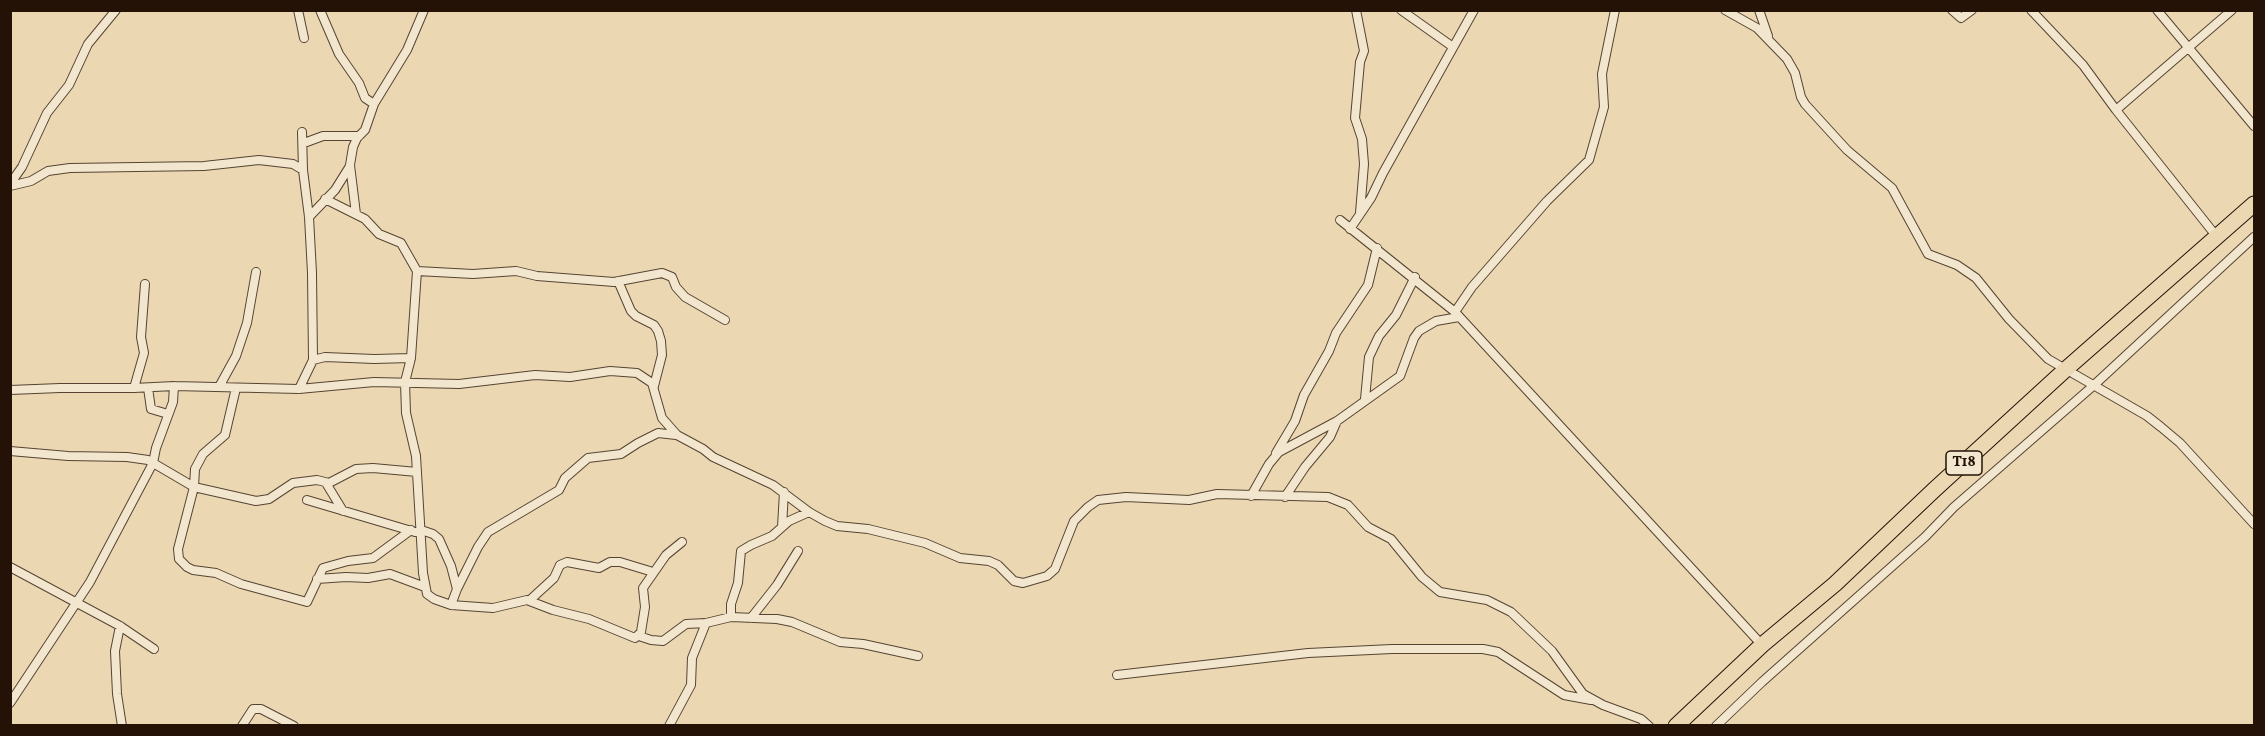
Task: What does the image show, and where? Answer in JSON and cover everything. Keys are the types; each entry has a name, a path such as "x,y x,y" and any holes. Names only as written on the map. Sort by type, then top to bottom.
{"highway":[{"name":"T18","path":"1676,726 1762,645 1835,584 2065,370 2254,204"}],"street":[{"path":"10,185 22,167 47,113 69,85 88,44 116,10"},
{"path":"298,10 304,38"},
{"path":"320,10 339,54 359,83 365,98 374,104"},
{"path":"356,214 351,165 353,147 365,130 374,104 407,50 424,10"},
{"path":"1356,10 1364,51 1360,62 1355,118 1362,139 1364,164 1360,214"},
{"path":"1401,10 1453,47"},
{"path":"1350,229 1371,198 1474,10"},
{"path":"1273,458 1289,446 1337,421 1403,373 1414,338 1419,331 1436,321 1457,314 1472,287 1547,201 1589,160 1604,107 1602,74 1616,10"},
{"path":"1725,10 1757,28 1791,65 1805,104 1847,150 1892,188 1928,254 1957,265 1976,278 2009,319 2042,354 2065,370 2147,416 2161,427 2180,443 2254,524"},
{"path":"1759,10 1770,42"},
{"path":"1952,10 1961,18 1972,10"},
{"path":"2031,10 2084,65 2116,110 2217,237"},
{"path":"2157,10 2254,126"},
{"path":"2116,110 2232,10"},
{"path":"299,389 313,360 312,273 302,132"},
{"path":"304,143 323,136 360,136"},
{"path":"10,185 31,181 48,171 70,168 204,166 259,160 293,164 303,170"},
{"path":"309,217 335,190 351,165"},
{"path":"325,199 365,219 379,234 401,243 417,271 411,358 405,382 406,413 417,472 425,586 427,594 432,598 451,604 493,608 530,600 553,610 600,623 627,636 635,638 639,636 663,642 684,624 706,623 730,617 792,622 840,642 863,644 918,656"},
{"path":"1340,220 1457,314 1762,645"},
{"path":"1716,726 1761,682 1925,537 1954,507 2093,386 2254,237"},
{"path":"1251,496 1295,420 1304,394 1329,351 1336,333 1368,285 1377,248"},
{"path":"417,271 473,274 516,271 537,276 618,281 663,273 672,277 678,290 685,297 725,320"},
{"path":"219,387 236,356 247,323 256,272"},
{"path":"1365,399 1369,357 1379,336 1396,315 1415,278"},
{"path":"618,281 631,312 654,325 658,331 662,355 654,386"},
{"path":"134,388 144,353 141,337 145,284"},
{"path":"313,360 325,357 411,358"},
{"path":"10,390 174,386 299,389 375,382 459,384 535,375 570,377 610,371 639,374 654,386 662,418 677,435 713,457 755,475 784,492 809,512 837,526 868,529 933,546 957,558 988,561 998,565 1014,581 1023,583 1047,576 1054,569 1074,522 1098,500 1126,497 1189,500 1217,494 1328,497 1348,505 1368,527 1391,539 1422,577 1440,592 1487,600 1511,612 1552,651 1575,686 1595,700 1641,719 1648,726"},
{"path":"10,703 77,604 153,463 174,386"},
{"path":"148,388 151,409 168,414"},
{"path":"236,388 225,435 203,454 195,469 194,487 178,549 179,559 187,567 216,573 241,584 306,602 323,568 373,558 411,531"},
{"path":"1285,497 1305,467 1330,437 1337,421"},
{"path":"451,604 456,589 488,532 559,490 566,478 588,458 621,454 658,434 677,435"},
{"path":"10,452 128,457 153,463 194,487 256,501 269,499 293,483 316,480 326,483 336,481 356,469 374,468 417,472"},
{"path":"326,483 344,512"},
{"path":"782,527 784,492"},
{"path":"307,500 411,531 433,534 439,538 451,566 456,589"},
{"path":"730,617 731,604 738,583 741,551 751,544 772,536 794,518 809,512"},
{"path":"639,636 645,607 643,588 666,555 682,542"},
{"path":"751,618 764,598 777,585 798,551"},
{"path":"530,600 554,578 560,566 567,562 599,568 610,562 620,562 653,572"},
{"path":"10,567 120,626 154,649"},
{"path":"317,579 368,578 390,574 425,586"},
{"path":"669,726 691,685 692,658 706,623"},
{"path":"120,626 115,651 117,694 122,726"},
{"path":"1118,675 1308,653 1392,649 1483,649 1498,652 1564,695 1595,700"},
{"path":"242,726 253,709 267,712 294,726"}]}
